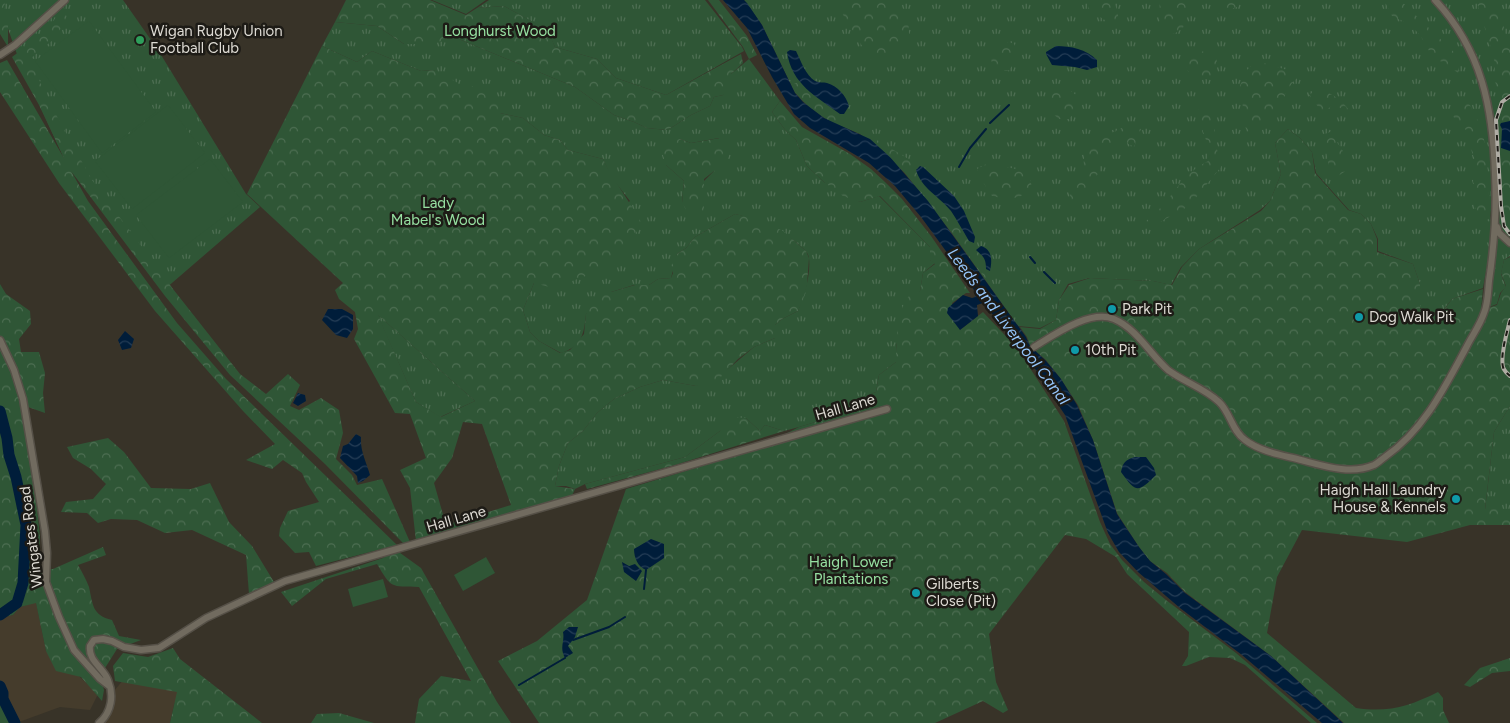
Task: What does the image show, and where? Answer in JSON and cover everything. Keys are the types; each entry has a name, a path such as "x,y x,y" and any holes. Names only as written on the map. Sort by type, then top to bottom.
{"street":[{"path":"0,55 15,45 65,0"},
{"path":"1034,347 1066,328 1084,320 1101,316 1112,318 1122,324 1168,369 1221,404 1236,431 1251,444 1274,454 1335,469 1350,469 1374,465 1395,450 1415,431 1446,384 1484,313 1496,223 1495,157 1485,88 1467,44 1452,20 1435,0"},
{"path":"1496,223 1499,233 1510,243"},
{"name":"Wingates Road","path":"0,340 14,370 24,399 45,531 47,552 46,582 74,650 100,679 109,686"},
{"name":"Hall Lane","path":"109,686 108,680 90,654 90,646 94,640 103,639 124,647 141,650 159,648 206,618 285,581 886,409"},
{"path":"99,723 111,707 109,686"}],"shaded area":[{"path":"36,602 46,651 80,677 98,694 90,710 60,707 19,722 0,680 0,618 13,615 20,607"},
{"path":"140,660 187,673 174,705 170,723 103,723 113,710 114,691"}],"green space":[{"name":"Wigan Rugby Union Football Club","path":"0,0 123,0 158,50 246,194 260,207 165,289 68,167 19,60 0,6"},
{"path":"0,0 5,0 4,11 8,18 8,47 0,34"},
{"name":"Longhurst Wood","path":"346,0 430,0 466,15 477,8 504,6 548,30 555,47 597,59 616,78 666,95 741,54 743,63 731,74 735,85 723,95 714,97 710,106 667,130 647,128 614,115 575,87 449,35 445,41 429,44 404,44 377,26 335,22"},
{"path":"432,0 486,0 466,14"},
{"path":"489,0 705,0 744,51 666,95 616,78 597,59 555,47 547,30 504,6 477,8"},
{"path":"708,0 719,0 747,36 757,55 749,59 743,47"},
{"path":"744,0 1510,0 1510,256 1504,260 1501,274 1506,287 1500,293 1497,304 1481,310 1491,247 1492,222 1490,210 1489,254 1483,288 1452,299 1440,314 1420,308 1420,284 1413,264 1378,251 1378,239 1371,224 1361,214 1349,210 1316,173 1312,152 1300,138 1288,129 1275,143 1281,174 1270,201 1260,210 1199,249 1181,267 1171,285 1153,281 1089,278 1068,284 1059,300 1056,320 1040,328 1018,326 951,232 904,172 860,134 831,122 795,93 762,25"},
{"path":"840,0 895,0 896,4 908,12 909,34 882,61 870,59 842,13"},
{"path":"1089,0 1113,0 1118,12 1118,19 1113,22 1103,19 1089,8"},
{"path":"1160,0 1195,0 1187,11 1183,28 1174,34 1162,30 1159,17"},
{"path":"1211,0 1238,0 1239,6 1220,14 1213,11"},
{"path":"1384,0 1400,0 1460,58 1458,73 1443,62 1433,59 1422,37 1413,28 1392,16"},
{"path":"1476,0 1495,0 1503,22 1507,43 1510,46 1510,121 1502,122 1501,148 1510,151 1510,232 1504,213 1499,170 1498,130 1503,104 1500,93 1496,90 1494,57"},
{"path":"63,6 67,18 55,38 30,59 48,100 92,180 173,289 240,374 266,394 288,374 300,385 290,406 299,410 321,398 339,410 343,433 336,459 352,475 357,485 382,479 410,542 403,543 325,464 230,375 165,296 71,171 88,201 177,323 226,379 397,545 316,566 309,552 295,553 279,536 280,528 288,511 319,502 302,473 283,460 272,469 246,460 275,444 243,411 155,311 59,183 0,92 0,63 7,60 65,160 39,105 12,57 47,31"},
{"path":"89,21 156,112 102,153 35,61"},
{"path":"335,22 377,26 404,44 449,35 575,87 614,115 647,128 667,130 710,106 714,97 723,95 731,74 749,59 780,101 772,112 786,131 796,140 807,166 824,182 860,202 879,196 930,247 930,260 935,263 923,273 920,291 896,345 896,362 879,375 876,392 841,406 822,420 784,431 765,425 760,431 746,418 720,431 685,457 585,484 575,489 566,486 555,486 559,466 568,443 583,431 597,413 614,399 640,387 663,380 696,386 727,370 754,347 775,338 775,325 798,311 808,278 809,258 807,253 790,237 775,228 735,214 695,237 686,248 677,254 671,278 658,279 649,285 634,285 611,292 586,314 583,333 578,343 561,353 539,341 530,332 523,310 534,283 630,201 612,178 603,159 568,150 560,140 544,135 523,118 500,113 461,91 434,70 421,71 372,51 357,62 322,46","holes":["719,138 714,171 682,203 684,181 666,165 680,139 691,143"]},
{"path":"1009,42 1014,44 1016,48 1012,66 1008,71 999,71 992,66 991,57 994,47"},
{"name":"Lady Mabel's Wood","path":"322,46 357,62 372,51 421,71 434,70 458,83 461,91 472,86 488,92 500,104 500,113 523,118 544,135 560,140 568,150 603,159 642,224 613,266 553,288 534,283 523,310 530,332 539,341 560,353 570,350 584,334 586,314 595,297 602,290 611,292 635,285 649,285 658,279 671,278 673,273 671,266 677,254 686,248 695,237 735,214 758,219 783,231 806,251 809,258 807,285 798,311 775,325 775,338 754,347 738,359 715,383 696,386 663,380 640,387 614,399 597,413 583,431 568,443 559,466 555,486 575,489 570,500 416,541 410,488 400,470 426,458 410,414 395,413 354,339 358,329 355,312 339,299 335,290 343,283 247,194","holes":["378,315 475,401 441,417 416,402","463,422 482,424 511,505 446,525 434,483 452,458"]},
{"path":"1199,51 1216,57 1218,66 1209,80 1192,75 1187,70 1187,61 1191,54"},
{"path":"1264,63 1294,72 1296,79 1274,111 1247,137 1240,86 1245,72 1252,65"},
{"path":"795,83 800,83 817,98 840,114 844,114 845,122 840,126 812,110 795,93 791,86"},
{"path":"1057,88 1071,91 1076,95 1076,109 1069,119 1059,119 1051,110 1049,95 1051,90"},
{"path":"1319,88 1339,100 1347,107 1353,117 1347,116 1342,109 1334,104 1323,113 1309,95"},
{"name":"Haigh Lower Plantations","path":"780,101 802,127 850,154 871,169 902,199 931,236 970,293 966,293 952,303 960,330 983,312 1017,348 1064,421 1100,522 1110,544 1122,560 1144,582 1236,653 1317,723 1311,723 1245,665 1230,658 1209,657 1182,666 1188,656 1189,632 1127,574 1116,557 1086,539 1065,535 989,634 996,682 1008,710 1003,713 983,701 935,723 539,723 498,661 537,641 587,600 626,489 752,451 799,427 822,420 841,406 876,392 879,375 896,362 898,328 905,302 909,296 920,291 923,273 935,264 930,260 930,247 880,196 860,202 843,196 807,166 796,140 786,131 772,112"},
{"path":"1204,102 1211,104 1215,118 1215,140 1221,167 1189,206 1149,228 1141,225 1162,206 1189,174 1208,161 1206,140 1196,112"},
{"path":"1466,103 1470,105 1483,131 1488,173 1490,218 1487,220 1480,216 1474,205 1478,192 1473,182 1475,160 1470,147 1472,141 1466,130 1455,120 1452,113 1456,106"},
{"path":"168,105 205,153 132,209 95,161"},
{"path":"1128,125 1141,129 1134,147 1122,140 1109,147 1098,161 1100,171 1092,182 1071,201 1069,190 1083,169 1085,150 1103,137"},
{"path":"1288,129 1300,138 1312,152 1315,173 1348,210 1361,214 1371,224 1377,239 1377,252 1413,264 1420,284 1420,309 1440,315 1452,299 1483,289 1481,310 1497,305 1501,293 1506,286 1501,273 1504,260 1510,257 1510,406 1494,432 1485,509 1510,509 1510,525 1470,525 1407,542 1302,530 1277,577 1267,633 1356,708 1389,709 1408,705 1438,692 1443,698 1443,710 1449,723 1344,723 1271,656 1185,592 1167,573 1150,561 1117,513 1093,440 1078,405 1046,360 1030,346 1027,337 1020,327 1040,329 1056,320 1059,300 1069,285 1090,278 1153,281 1172,285 1182,267 1199,249 1261,211 1270,201 1281,174 1275,143"},
{"path":"1330,132 1349,160 1347,170 1338,176 1329,167 1323,135"},
{"path":"720,138 731,149 725,168 714,171 704,179 704,211 690,216 682,203 684,181 666,165 660,145 680,139 691,143"},
{"path":"877,140 920,166 916,170 922,181 948,208 973,246 985,258 987,281 936,210 908,176 877,145"},
{"path":"210,159 243,202 169,258 136,215"},
{"path":"988,163 1020,170 1030,177 1032,189 1014,198 992,196 977,169"},
{"path":"0,284 6,294 30,311 31,324 19,339 21,352 39,352 45,373 43,393 45,413 28,407 24,417 40,536 39,569 53,569 103,547 106,555 78,565 89,587 91,599 97,612 105,618 112,620 119,636 141,640 117,649 100,676 104,690 102,701 81,677 56,671 46,651 36,603 20,607 13,615 0,618"},
{"path":"377,314 475,401 440,417 416,402"},
{"path":"1510,406 1510,509 1485,510 1494,432"},
{"path":"729,417 746,418 760,431 765,425 784,431 675,465 587,489 585,484 685,457 720,431"},
{"path":"108,438 124,452 151,488 191,489 210,483 229,522 252,546 274,582 249,594 246,555 192,530 165,533 137,520 111,519 98,523 87,513 61,512 66,502 93,499 106,484 91,469 73,458 67,447"},
{"path":"396,550 421,568 497,702 511,723 415,723 419,699 441,676 471,681 419,587 397,586 389,582 377,564 326,579 292,606 281,592 383,558"},
{"path":"486,557 495,573 463,591 454,575"},
{"path":"383,579 388,597 353,607 348,589"},
{"path":"173,648 180,659 262,723 170,723 177,692 115,681 113,666 123,653 148,657"},
{"path":"1510,658 1510,671 1492,673 1470,687 1464,685 1480,668"},
{"path":"0,680 16,717 21,723 0,723"},
{"path":"339,713 374,723 311,723 317,714"}],"water":[{"name":"Leeds and Liverpool Canal","path":"723,0 744,0 747,3 762,25 795,93 803,102 824,118 870,139 890,157 928,201 1026,337 1030,346 1061,379 1077,405 1093,440 1117,514 1150,561 1185,593 1271,656 1343,723 1322,723 1242,655 1180,608 1138,572 1119,552 1108,533 1065,415 1037,373 1029,354 983,303 977,305 978,316 960,330 947,313 948,308 963,295 975,297 973,288 921,217 895,186 869,163 810,128 794,114 772,77 747,28"},
{"path":"1056,46 1073,48 1088,53 1097,60 1097,67 1087,70 1052,65 1046,52"},
{"path":"790,50 796,51 812,79 817,82 831,84 841,92 849,106 844,114 840,114 806,89 794,73 787,52"},
{"path":"1510,121 1510,151 1501,148 1502,129 1500,125"},
{"path":"920,166 954,196 964,211 975,237 974,243 969,241 947,206 922,182 916,170"},
{"path":"981,246 990,253 990,271 986,269 984,258 976,250"},
{"path":"328,309 342,309 353,315 353,329 347,338 336,335 322,320"},
{"path":"125,331 134,339 131,348 122,350 118,340"},
{"path":"298,393 305,395 306,401 298,406 293,403"},
{"path":"356,434 361,437 362,451 370,475 358,483 357,476 340,458 343,446 348,444"},
{"path":"1135,457 1146,457 1154,468 1156,475 1145,485 1137,488 1130,484 1121,472 1125,462"},
{"path":"651,539 664,544 664,558 646,570 637,562 634,549"},
{"path":"622,562 629,566 635,564 642,571 636,581 624,572"},
{"path":"569,627 578,627 575,637 568,646 573,653 565,658 562,651 563,632"}],"waterway":[{"path":"990,123 1009,105"},
{"path":"959,167 970,148 986,129"},
{"path":"1030,257 1035,263"},
{"path":"1044,272 1055,283"},
{"path":"0,411 26,525 23,583 17,603 0,615"},
{"path":"644,589 646,570"},
{"path":"573,640 609,627 625,617"},
{"path":"519,685 565,658"},
{"path":"0,686 3,699 15,723"}],"railway":[{"path":"1510,96 1502,102 1496,120 1501,206 1504,226 1510,234"},
{"path":"1510,320 1502,356 1504,370 1510,376"}],"place":[{"name":"Wigan Rugby Union Football Club","path":"140,40"},
{"name":"Park Pit","path":"1112,309"},
{"name":"Dog Walk Pit","path":"1359,317"},
{"name":"10th Pit","path":"1075,350"},
{"name":"Haigh Hall Laundry House & Kennels","path":"1456,499"},
{"name":"Gilberts Close (Pit)","path":"916,593"}]}
